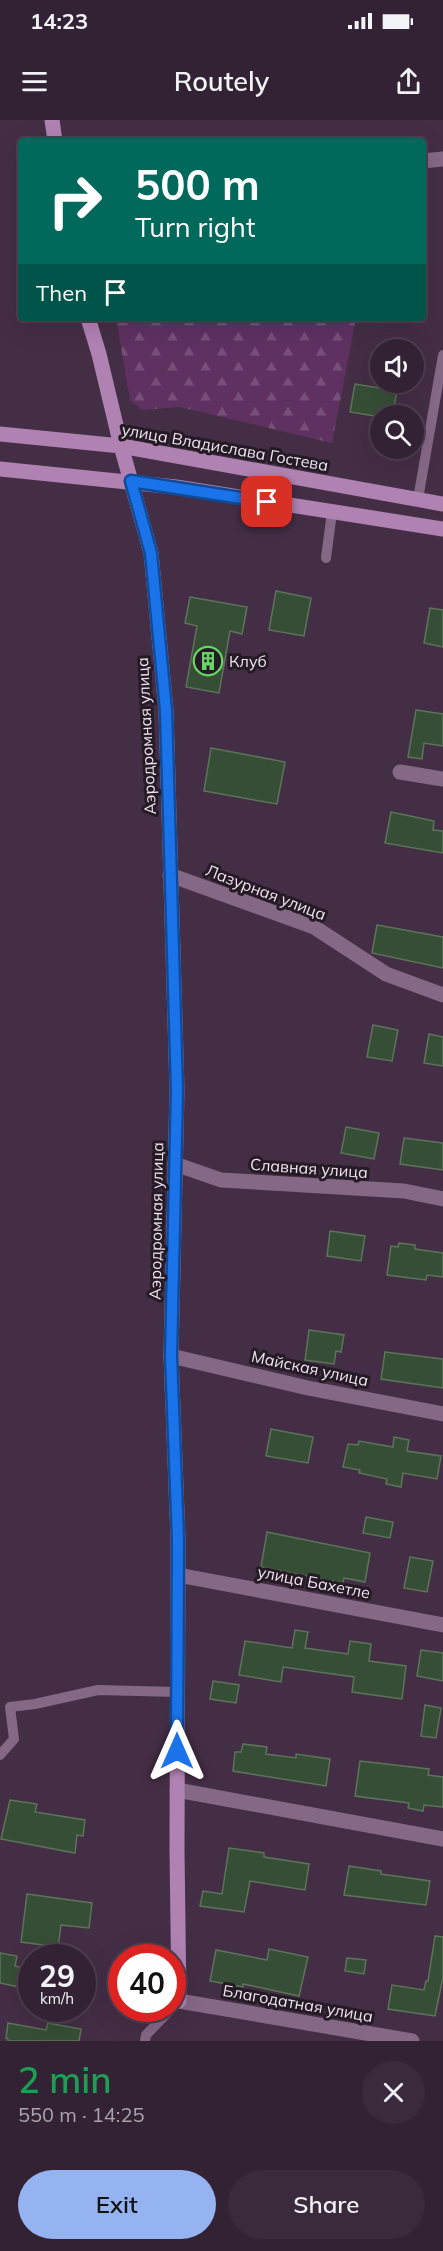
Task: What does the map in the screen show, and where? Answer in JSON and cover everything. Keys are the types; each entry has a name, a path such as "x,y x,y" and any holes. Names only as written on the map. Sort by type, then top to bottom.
{"street":[{"path":"52,120 55,138"},
{"path":"426,161 443,159"},
{"name":"Аэродромная улица","path":"89,321 151,553 166,710 177,1090 171,1356 178,1575 175,1944"},
{"name":"улица Владислава Гостева","path":"0,434 121,446 443,504"},
{"path":"0,469 131,481 443,529"},
{"path":"400,772 443,779"},
{"name":"Лазурная улица","path":"170,875 314,927 386,974 443,995"},
{"name":"Славная улица","path":"175,1164 221,1180 404,1191 443,1199"},
{"name":"Майская улица","path":"171,1356 308,1388 443,1414"},
{"name":"улица Бахетле","path":"178,1575 443,1625"},
{"path":"177,1790 443,1839"},
{"name":"Благодатная улица","path":"186,2008 412,2041"}],"lane":[{"path":"418,500 443,355"},
{"path":"326,558 332,512"},
{"path":"0,1755 14,1739 9,1707 35,1704 98,1690 177,1692"},
{"path":"145,2041 146,2035 159,2022"}],"green space":[{"path":"117,321 355,321 332,443 180,407 142,410 130,400"}],"building":[{"path":"355,384 370,386 370,393 397,393 394,405 370,405 370,415 350,412"},
{"path":"276,591 311,598 304,636 269,630"},
{"name":"Клуб","path":"190,597 247,607 242,634 230,631 219,693 186,687 197,626 185,623"},
{"path":"430,608 443,610 443,647 424,643"},
{"path":"416,710 443,714 443,746 424,743 422,759 408,757"},
{"path":"211,748 285,762 277,804 204,791"},
{"path":"391,812 434,821 433,830 443,831 443,853 385,843"},
{"path":"377,925 443,937 443,968 372,953"},
{"path":"373,1025 398,1030 392,1061 367,1057"},
{"path":"429,1034 443,1037 443,1066 424,1063"},
{"path":"346,1127 379,1133 374,1159 341,1153"},
{"path":"404,1138 443,1143 443,1170 400,1164"},
{"path":"330,1231 365,1236 361,1261 327,1256"},
{"path":"399,1243 415,1245 415,1249 443,1253 443,1277 427,1275 426,1280 387,1275 391,1246 398,1247"},
{"path":"309,1330 344,1335 341,1352 336,1351 334,1364 305,1360"},
{"path":"385,1352 443,1359 443,1388 381,1379"},
{"path":"271,1429 313,1437 308,1463 266,1456"},
{"path":"394,1437 409,1440 407,1451 441,1456 437,1479 403,1473 401,1487 386,1484 387,1479 343,1467 348,1444 358,1445 359,1441 393,1447"},
{"path":"366,1517 393,1522 390,1538 363,1533"},
{"path":"267,1532 370,1553 365,1582 344,1578 343,1583 261,1567"},
{"path":"410,1557 433,1561 427,1592 404,1588"},
{"path":"295,1630 308,1632 305,1648 348,1654 350,1641 371,1644 369,1661 406,1666 402,1699 352,1692 354,1677 283,1667 281,1682 239,1675 245,1641 292,1648"},
{"path":"421,1650 443,1653 443,1681 417,1676"},
{"path":"213,1681 239,1685 236,1703 210,1699"},
{"path":"425,1705 441,1708 436,1738 421,1736"},
{"path":"243,1744 267,1747 266,1754 296,1758 296,1754 330,1759 326,1786 233,1771 235,1752 241,1752"},
{"path":"360,1761 429,1769 428,1775 443,1777 443,1807 424,1805 423,1811 408,1808 409,1803 355,1796"},
{"path":"10,1800 37,1804 35,1812 85,1820 83,1836 77,1835 75,1853 1,1839"},
{"path":"229,1848 264,1853 264,1857 309,1864 305,1890 250,1881 244,1912 200,1906 203,1891 222,1894"},
{"path":"349,1866 381,1871 381,1874 430,1881 426,1905 344,1895"},
{"path":"27,1894 92,1903 89,1928 61,1925 58,1944 21,1942"},
{"path":"435,1936 443,1937 443,1977 435,2016 388,2009 392,1985 424,1990 426,1981 428,1981"},
{"path":"269,1949 308,1957 299,1996 243,1984 243,1987 210,1981 216,1950 267,1960"},
{"path":"0,1953 17,1956 15,1966 18,1967 18,1987 0,1983"},
{"path":"347,1958 366,1960 364,1974 345,1971"},
{"path":"8,2023 46,2030 48,2023 81,2029 79,2041 8,2041 6,2038"}],"place":[{"name":"Клуб","path":"208,661"}],"route":[{"path":"177,1751 178,1538 171,1356 177,1090 166,710 151,553 131,481 267,502"}]}
